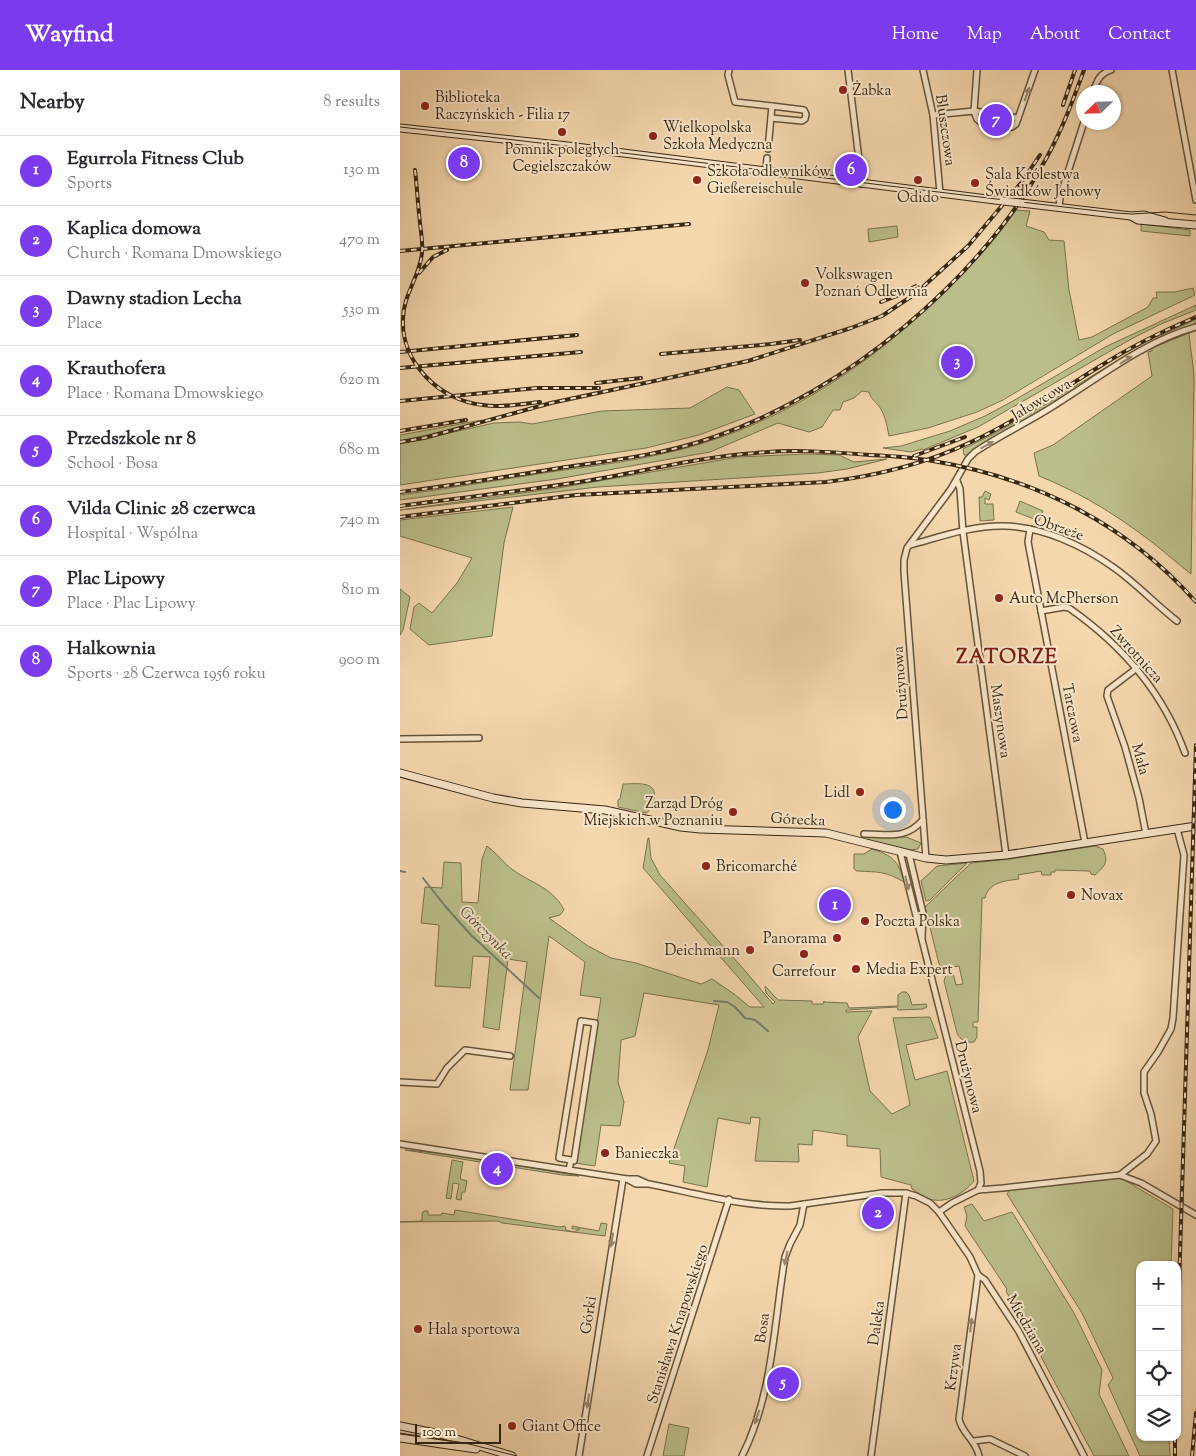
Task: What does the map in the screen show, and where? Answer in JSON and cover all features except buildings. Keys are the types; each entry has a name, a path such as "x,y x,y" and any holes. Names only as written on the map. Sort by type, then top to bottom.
{"street":[{"path":"729,70 728,75 735,102 804,110 805,116 805,119 802,121 771,118"},
{"path":"848,70 862,184"},
{"name":"Bluszczowa","path":"923,70 933,115 940,193"},
{"path":"977,70 974,111 976,119 983,124 1012,127 1016,124 1035,70"},
{"path":"1095,85 1101,75 1112,70"},
{"path":"1172,70 1196,200"},
{"path":"768,149 772,106"},
{"path":"933,115 974,111 1018,118"},
{"path":"400,128 575,147 1059,208 1131,216 1144,215 1165,221 1196,225"},
{"path":"1059,208 1060,194 1081,130"},
{"path":"766,171 767,158"},
{"name":"Jałowcowa","path":"910,545 957,481 968,459 975,452 1034,418 1133,356 1196,326"},
{"path":"957,481 960,489 963,532"},
{"name":"Obrzeże","path":"910,545 963,532 1002,526 1030,529 1054,535 1086,550 1114,567 1177,621"},
{"name":"Tarczowa","path":"1030,529 1028,542 1084,843"},
{"name":"Maszynowa","path":"963,532 1006,855"},
{"name":"Drużynowa","path":"910,545 905,552 904,560 926,858"},
{"name":"Zwrotnicza","path":"1041,611 1064,607 1070,608 1103,633 1137,668 1162,702 1178,732 1185,753"},
{"name":"Mała","path":"1137,668 1108,692 1107,697 1125,747 1139,798 1146,834"},
{"path":"400,739 479,738"},
{"name":"Górecka","path":"400,773 462,791 522,803 604,810 681,827 700,829 826,833 926,858 946,860 1006,855 1196,826"},
{"path":"864,834 906,833 916,828 923,820"},
{"path":"1120,1175 1147,1154 1156,1141 1151,1114 1144,1093 1144,1072 1171,1029 1173,1018 1184,855 1177,829"},
{"name":"Drużynowa","path":"900,852 980,1172 981,1183 978,1190"},
{"name":"Drużynowa","path":"909,854 924,913 922,942"},
{"path":"581,1021 595,1023 574,1161 571,1160 559,1158 581,1021"},
{"path":"400,1082 437,1084 447,1068 465,1050 510,1056"},
{"path":"400,1144 625,1179 636,1184 649,1184 775,1206 804,1204 882,1192 906,1193 925,1200 939,1212 978,1190 1120,1175 1140,1183 1196,1215"},
{"path":"569,1170 571,1160"},
{"name":"Górki","path":"579,1456 625,1179"},
{"name":"Daleka","path":"871,1456 906,1193"},
{"name":"Stanisława Knapowskiego","path":"647,1456 729,1199"},
{"name":"Bosa","path":"742,1456 748,1444 765,1392 785,1257 800,1225 804,1204"},
{"name":"Miedziana","path":"939,1212 970,1257 978,1275 985,1280 1018,1330 1084,1456"},
{"name":"Krzywa","path":"978,1275 959,1419 960,1425 978,1448 979,1456"},
{"path":"400,1426 440,1434 512,1456"},
{"path":"400,1438 491,1450"},
{"path":"974,1441 990,1439 1025,1456"}],"green space":[{"path":"1016,210 1030,211 1026,226 1044,232 1049,240 1064,241 1069,290 1079,340 1092,337 1148,307 1153,298 1157,298 1156,292 1175,292 1193,288 1195,295 1113,334 1003,400 977,412 928,428 889,436 880,408 869,392 862,391 854,398 843,402 840,410 833,410 822,427 809,432 778,423 710,452 557,479 400,500 400,495 616,463 655,455 713,440 758,422 801,401 843,376 882,348 953,283"},
{"path":"1141,224 1190,230 1190,236 1141,231"},
{"path":"897,226 898,237 869,242 868,229"},
{"path":"1196,305 1196,310 1133,338 978,427 923,450 911,452 883,448 901,446 950,431 985,416 1105,347"},
{"path":"1196,319 1196,323 1169,335 964,455 963,449 1022,418 1136,350"},
{"path":"1189,333 1194,381 1191,574 1151,541 1114,515 1090,500 1039,476 1034,453 1053,445 1152,376 1148,352 1152,351 1152,348"},
{"path":"727,387 739,390 755,414 699,435 646,448 400,485 400,444 494,423 520,422 532,424 602,411 690,408"},
{"path":"482,420 483,422 400,441 400,435"},
{"path":"805,454 839,455 854,462 887,459 847,469 818,473 598,487 400,510 558,488 738,457"},
{"path":"985,491 991,494 989,500 985,498 985,504 993,504 994,520 980,521 979,497 982,497"},
{"path":"1020,501 1043,511 1039,521 1016,512"},
{"path":"513,507 504,543 492,636 429,645 410,629 414,607 419,603 432,613 457,583 472,558 400,536 400,520"},
{"path":"400,589 410,597 403,630 400,635"},
{"path":"623,784 645,784 653,789 654,799 648,812 618,807"},
{"path":"871,836 906,837 921,843 918,849 911,850 869,840 868,838"},
{"path":"648,838 651,858 660,875 773,1004 775,1002 766,993 765,986 778,1000 812,1001 812,1004 823,1004 824,1001 847,1003 849,1008 898,1006 898,995 906,992 912,1005 926,1004 927,1007 923,1009 898,1010 897,1007 846,1010 846,1012 872,1011 858,1037 870,1091 892,1114 910,1105 893,1018 930,1017 938,1038 906,1045 915,1080 947,1071 974,1181 970,1186 948,1199 929,1199 912,1189 911,1185 881,1177 880,1149 847,1146 847,1135 813,1130 812,1145 798,1144 799,1162 755,1161 760,1118 751,1117 750,1124 718,1118 707,1187 683,1182 685,1166 669,1163 708,1050 719,1005 644,993 635,1036 621,1040 618,1082 624,1102 620,1126 601,1125 595,1166 575,1163 601,998 580,995 585,962 549,936 528,1090 510,1090 527,962 508,959 499,1030 483,1027 490,957 473,956 470,988 435,986 439,925 421,923 425,887 442,888 444,862 461,863 462,902 478,903 482,859 487,846 514,871 553,895 564,910 560,915 549,918 588,946 611,958 636,963 701,984 712,979 750,1007 764,1007 643,868"},
{"path":"1095,846 1103,849 1106,861 1104,866 1095,875 1091,874 1090,871 1055,870 1055,872 1051,872 1051,875 1042,875 1041,871 1018,875 1019,879 994,885 985,898 982,898 978,1022 973,1022 973,1027 977,1027 977,1037 974,1042 962,1039 957,1033 944,981 946,975 953,973 956,985 963,984 959,966 944,968 939,964 925,907 971,863"},
{"path":"872,849 894,860 904,882 886,874 857,871 854,869 854,854 864,854"},
{"path":"967,863 930,900 926,901 921,881 937,866"},
{"path":"405,1150 448,1154 579,1176 562,1175"},
{"path":"452,1160 463,1162 460,1179 467,1181 461,1200 456,1199 459,1184 453,1183 451,1199 446,1198"},
{"path":"1121,1178 1173,1209 1171,1261 1136,1261 1136,1441 1169,1441 1170,1456 1140,1456 1108,1385 1113,1378 1082,1313 1007,1194 1010,1190"},
{"path":"972,1204 984,1221 1012,1212 1074,1313 1102,1370 1099,1394 1129,1456 1094,1456 1006,1291 1007,1289 965,1226 967,1216 964,1207"},
{"path":"455,1210 560,1227 565,1226 566,1230 574,1232 580,1229 572,1229 572,1226 599,1231 601,1223 607,1224 605,1236 502,1223 498,1221 400,1222 422,1221 424,1211 428,1211 428,1215 441,1215 442,1213 454,1215"},
{"path":"669,1424 689,1428 684,1456 663,1456"}],"waterway":[{"name":"Górczynka","path":"400,871 405,872"},
{"name":"Górczynka","path":"423,878 470,934 539,998"},
{"name":"Górczynka","path":"714,1001 727,1002 735,1007 745,1018 755,1020 768,1031"}],"tram line":[{"path":"400,127 1116,213 1165,212 1196,215"},
{"path":"400,1433 465,1443 517,1456"}],"railway":[{"path":"1063,105 1075,70"},
{"path":"400,492 622,459 678,448 714,437 763,417 812,392 860,361 905,326 947,288 986,246 1019,202 1047,157 1062,126 1084,70"},
{"path":"400,442 424,438 551,403 748,361 851,328 882,316 915,294 968,246 1021,183 1040,155"},
{"path":"415,170 422,253 421,261 406,302 403,319 404,335 416,364 438,388 467,402 497,406 540,402"},
{"path":"400,251 689,224"},
{"path":"419,273 433,257 447,250"},
{"path":"881,302 916,286"},
{"path":"400,517 576,495 826,482 900,468 936,457 988,434 1125,351 1196,317"},
{"path":"400,352 577,335"},
{"path":"661,354 800,340"},
{"path":"400,368 581,352"},
{"path":"596,383 641,378"},
{"path":"400,401 537,388 599,388"},
{"path":"400,431 466,420"},
{"path":"914,456 965,437"},
{"path":"400,506 562,485 734,455 799,451 894,456 933,461 1007,479 1077,509 1140,549 1169,574 1196,602"},
{"path":"1178,1306 1196,745"},
{"path":"1192,1456 1196,1413"},
{"path":"1175,1441 1175,1456"}],"place":[{"name":"Żabka","path":"843,90"},
{"name":"Biblioteka Raczyńskich - Filia 17","path":"425,106"},
{"name":"Plac Lipowy","path":"996,120"},
{"name":"Pomnik poległych Cegielszczaków","path":"562,132"},
{"name":"Wielkopolska Szkoła Medyczna","path":"653,136"},
{"name":"Halkownia","path":"464,163"},
{"name":"Vilda Clinic 28 czerwca","path":"851,170"},
{"name":"Szkoła odlewników Gießereischule","path":"697,180"},
{"name":"Odido","path":"918,180"},
{"name":"Sala Królestwa Świadków Jehowy","path":"975,183"},
{"name":"Volkswagen Poznań Odlewnia","path":"805,283"},
{"name":"Dawny stadion Lecha","path":"957,362"},
{"name":"Auto McPherson","path":"999,598"},
{"name":"Lidl","path":"860,792"},
{"name":"Zarząd Dróg Miejskich w Poznaniu","path":"733,812"},
{"name":"Bricomarché","path":"706,866"},
{"name":"Novax","path":"1071,895"},
{"name":"Egurrola Fitness Club","path":"835,905"},
{"name":"Poczta Polska","path":"865,921"},
{"name":"Panorama","path":"837,938"},
{"name":"Deichmann","path":"750,950"},
{"name":"Carrefour","path":"804,954"},
{"name":"Media Expert","path":"856,969"},
{"name":"Banieczka","path":"605,1153"},
{"name":"Krauthofera","path":"497,1169"},
{"name":"Kaplica domowa","path":"878,1213"},
{"name":"Hala sportowa","path":"418,1329"},
{"name":"Przedszkole nr 8","path":"783,1383"},
{"name":"Giant Office","path":"512,1426"}],"district":[{"name":"ZATORZE","path":"1007,656"}]}
